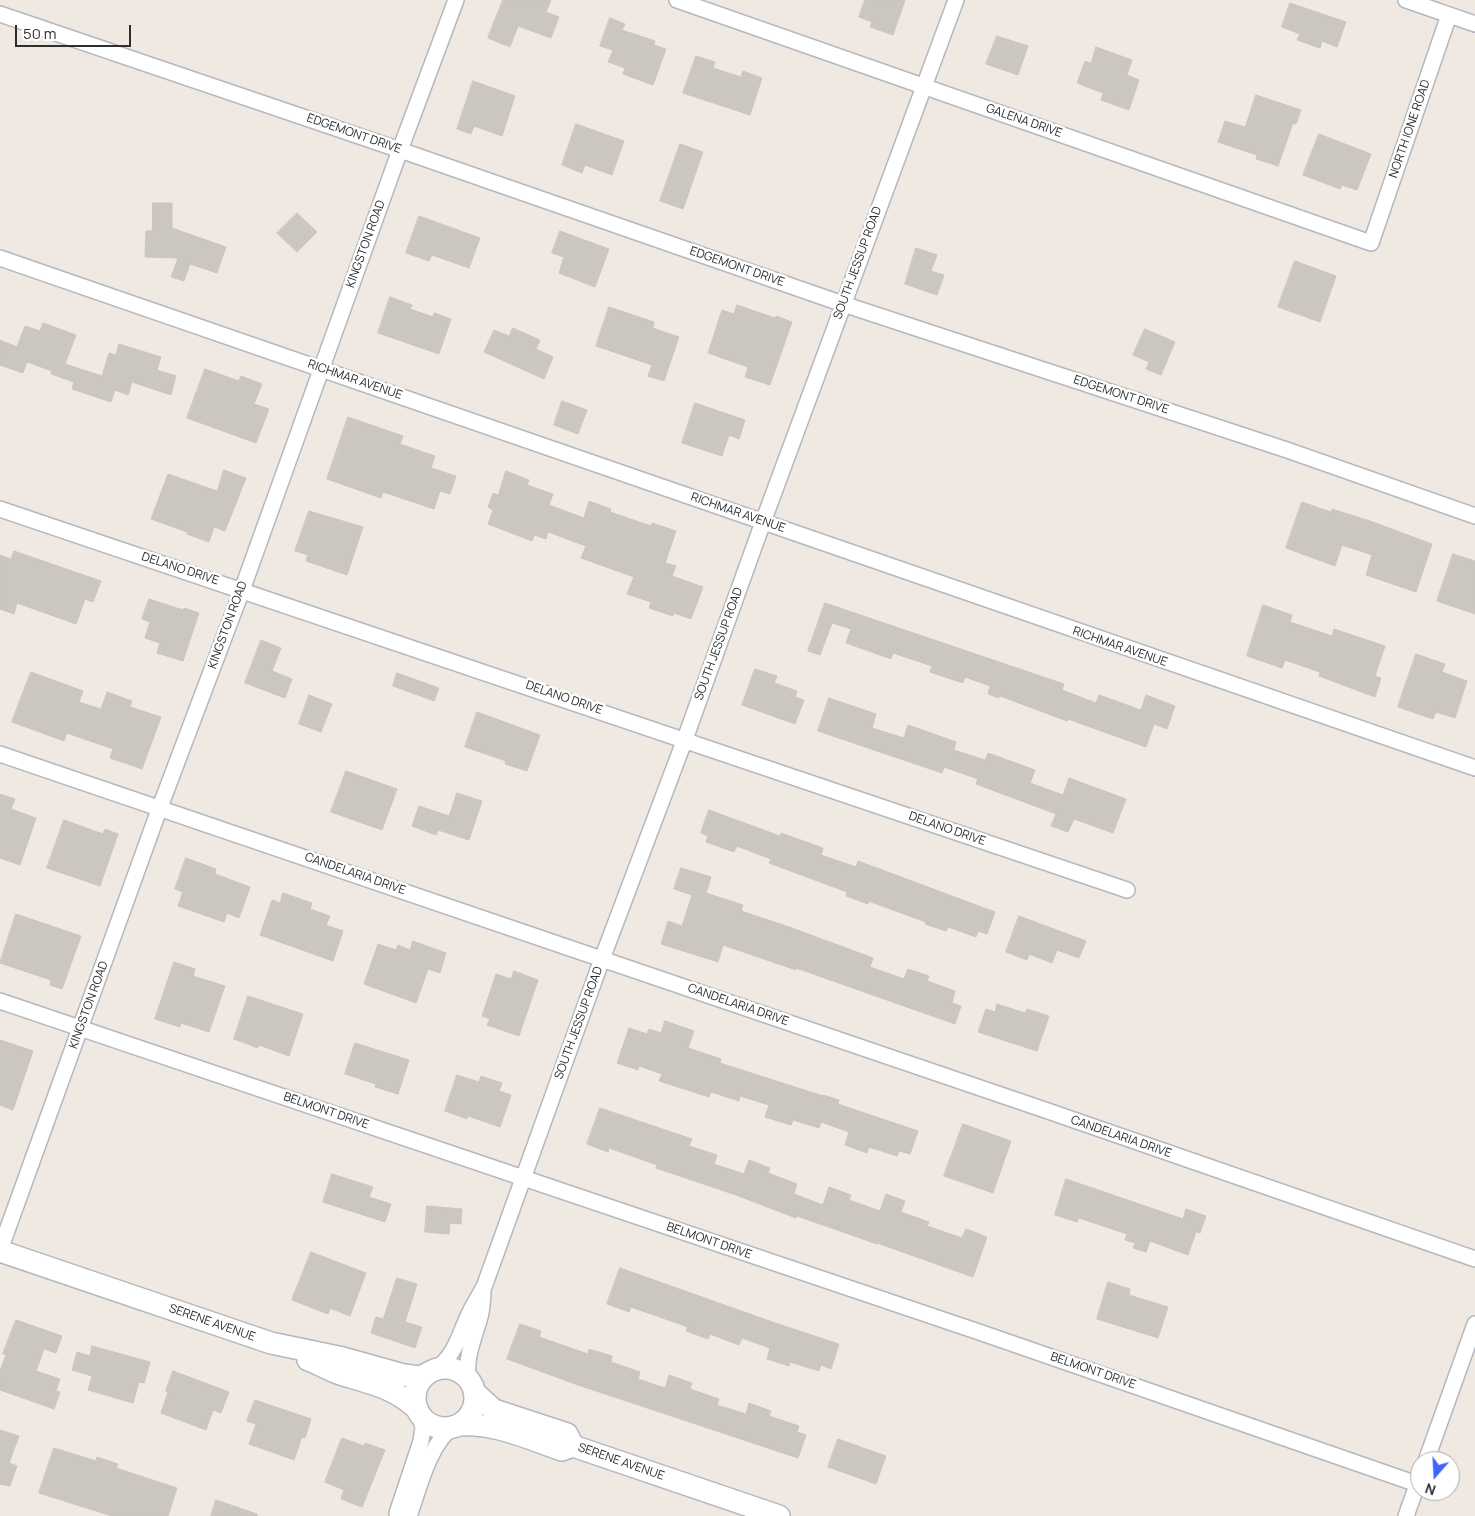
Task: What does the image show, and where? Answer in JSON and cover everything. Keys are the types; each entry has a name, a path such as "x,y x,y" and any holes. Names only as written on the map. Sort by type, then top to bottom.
{"street":[{"name":"KINGSTON ROAD","path":"0,1250 160,807 242,590 456,0"},
{"name":"GALENA DRIVE","path":"676,0 1371,243"},
{"name":"SOUTH JESSUP ROAD","path":"472,1387 467,1368 468,1358 480,1315 484,1288 602,958 685,740 763,522 956,0"},
{"path":"1406,0 1475,24"},
{"name":"EDGEMONT DRIVE","path":"0,14 400,150 843,304 1287,450 1475,516"},
{"name":"NORTH IONE ROAD","path":"1371,243 1450,15"},
{"name":"RICHMAR AVENUE","path":"0,258 321,368 1204,677 1475,768"},
{"name":"DELANO DRIVE","path":"0,509 1127,890"},
{"name":"CANDELARIA DRIVE","path":"0,754 602,958 1475,1259"},
{"name":"BELMONT DRIVE","path":"0,1001 1410,1477"},
{"name":"SERENE AVENUE","path":"0,1250 271,1343 343,1358 404,1375 419,1377 431,1372"},
{"name":"SOUTH JESSUP ROAD","path":"431,1372 446,1363 452,1354 470,1310 484,1288"},
{"path":"1430,1451 1475,1324"},
{"path":"271,1343 339,1373 377,1384 409,1401 434,1426 441,1428 471,1424 487,1426 562,1450 573,1446"},
{"path":"398,1516 397,1513 421,1441 423,1428 415,1403 416,1390 420,1382 431,1372 451,1369 464,1376 472,1387 472,1409 468,1416 443,1436 432,1454 409,1516"},
{"name":"SERENE AVENUE","path":"472,1387 481,1400 494,1410 567,1434 573,1446 779,1516"},
{"path":"1406,1516 1411,1501"}],"building":[{"path":"503,0 551,0 546,12 559,17 551,38 518,26 510,47 488,38"},
{"path":"865,0 905,0 893,35 870,27 872,22 859,17"},
{"path":"1290,3 1346,22 1337,47 1322,41 1320,48 1297,40 1300,34 1282,27"},
{"path":"610,18 625,24 622,30 655,41 654,45 666,49 653,85 623,74 625,68 608,62 613,50 600,46"},
{"path":"997,36 1028,46 1018,75 986,64"},
{"path":"1096,47 1132,60 1127,75 1139,80 1129,110 1101,100 1103,93 1077,83 1085,61 1091,63"},
{"path":"696,56 715,62 713,68 741,77 743,71 762,78 750,115 683,93"},
{"path":"473,81 515,96 502,136 474,126 471,134 457,129"},
{"path":"1256,95 1301,110 1296,124 1293,123 1278,166 1256,159 1257,155 1218,142 1225,121 1245,127"},
{"path":"576,124 624,141 612,175 585,165 582,173 562,165"},
{"path":"1319,134 1371,154 1357,190 1342,185 1340,189 1303,175"},
{"path":"680,144 703,152 683,209 660,201"},
{"path":"153,203 172,203 172,228 226,247 217,273 190,264 184,281 171,277 178,258 145,257 146,231 152,231"},
{"path":"297,213 317,232 297,252 277,233"},
{"path":"419,216 480,238 469,268 432,255 429,261 406,253"},
{"path":"560,231 609,249 595,287 559,273 564,257 552,253"},
{"path":"916,248 937,255 931,271 944,275 937,295 905,284"},
{"path":"1295,261 1336,276 1320,322 1278,307"},
{"path":"390,297 412,305 410,309 433,317 434,313 451,319 439,354 378,333"},
{"path":"737,305 792,322 770,385 745,377 748,367 708,353 722,310 734,314"},
{"path":"609,307 654,322 653,328 679,337 664,381 648,376 652,365 596,346"},
{"path":"43,323 76,335 65,364 102,376 109,353 116,355 119,344 161,357 157,370 176,376 171,395 132,382 128,395 115,390 111,402 72,389 74,382 51,374 52,371 27,362 23,373 0,365 0,340 17,347 25,326 40,331"},
{"path":"513,328 540,340 536,349 553,357 544,379 484,352 494,330 509,336"},
{"path":"1145,329 1175,342 1161,375 1146,369 1149,362 1133,355"},
{"path":"205,369 239,381 241,376 262,384 254,404 269,409 256,443 187,418"},
{"path":"562,401 587,410 578,434 554,425"},
{"path":"695,403 745,420 739,439 729,435 722,456 682,443"},
{"path":"348,417 403,436 400,444 435,456 431,468 456,476 450,494 440,491 434,509 383,492 381,498 327,479"},
{"path":"224,470 246,478 225,531 214,527 209,542 151,519 168,474 217,491"},
{"path":"506,471 529,480 527,485 553,494 549,505 584,518 589,501 611,509 610,512 651,526 652,523 676,531 665,563 676,566 672,576 703,587 691,619 674,613 673,616 649,608 651,602 627,594 634,577 581,558 586,546 548,532 546,539 534,535 532,541 488,524 493,510 488,507 493,493 498,495"},
{"path":"1302,502 1331,512 1332,509 1370,521 1432,544 1416,592 1366,575 1372,555 1342,545 1335,566 1286,548"},
{"path":"309,511 363,527 347,575 306,561 308,555 295,551"},
{"path":"14,551 101,581 93,602 85,599 76,624 17,603 14,614 0,609 0,555 11,559"},
{"path":"1453,554 1475,561 1475,614 1437,601"},
{"path":"149,599 199,613 183,661 157,653 160,643 145,638 150,622 142,619"},
{"path":"825,603 1064,684 1062,690 1096,703 1099,695 1141,710 1146,695 1175,706 1167,729 1154,724 1146,747 1068,719 1067,721 1000,696 999,698 988,694 990,686 965,677 963,683 930,672 932,666 893,653 891,659 846,643 851,629 832,623 820,655 808,651"},
{"path":"1263,605 1292,615 1290,622 1332,636 1334,629 1385,646 1375,676 1381,678 1375,697 1319,676 1320,672 1285,660 1282,668 1247,656"},
{"path":"261,640 281,648 272,671 292,679 285,698 245,683"},
{"path":"1416,654 1445,664 1442,672 1467,681 1455,718 1436,712 1433,719 1398,707"},
{"path":"755,669 777,676 774,683 797,691 795,697 804,700 795,724 742,705"},
{"path":"31,672 83,691 79,702 101,709 107,692 132,701 130,707 161,717 142,769 110,758 113,749 67,733 64,741 12,722"},
{"path":"397,673 439,688 434,701 393,686"},
{"path":"309,695 332,704 321,732 299,724"},
{"path":"829,698 876,714 872,728 904,738 908,725 956,742 954,750 985,760 988,753 1035,770 1030,783 1063,795 1069,778 1126,799 1113,833 1074,819 1068,832 1051,826 1056,814 976,784 978,779 944,767 942,773 818,731"},
{"path":"477,712 540,735 527,771 505,764 506,761 465,747"},
{"path":"346,771 397,789 382,830 331,812"},
{"path":"457,793 482,801 469,840 438,830 436,835 412,826 419,806 449,816"},
{"path":"0,794 15,799 11,809 36,818 20,865 0,858"},
{"path":"709,810 780,836 781,833 823,848 821,855 856,867 858,861 995,912 987,934 978,931 976,937 948,927 946,931 868,901 868,904 846,896 847,892 769,863 771,859 737,846 734,852 706,842 708,836 701,833"},
{"path":"64,820 103,834 105,829 118,834 100,886 47,868"},
{"path":"186,858 216,869 215,874 250,887 239,918 227,913 224,922 178,906 183,892 175,889"},
{"path":"681,868 711,877 706,893 743,905 741,911 873,958 870,967 904,979 908,969 929,976 927,981 955,991 952,1003 961,1006 955,1024 796,968 796,970 723,945 718,962 661,944 668,921 682,926 692,895 674,889"},
{"path":"283,893 312,903 310,909 330,916 326,925 343,931 333,961 260,935 272,900 280,903"},
{"path":"16,914 81,936 62,989 50,985 51,980 0,963"},
{"path":"1019,916 1086,941 1079,958 1057,950 1052,963 1029,954 1027,960 1006,952"},
{"path":"413,941 446,953 440,973 428,969 416,1003 364,984 378,944 396,950 398,945 410,950"},
{"path":"174,962 195,969 193,976 225,986 209,1032 181,1023 180,1027 155,1019"},
{"path":"514,971 538,980 519,1036 487,1025 490,1019 482,1016 496,974 511,979"},
{"path":"248,996 303,1014 289,1056 259,1045 258,1048 234,1039"},
{"path":"997,1004 1025,1013 1027,1009 1049,1016 1037,1051 978,1032 986,1009 995,1012"},
{"path":"665,1021 694,1031 688,1048 721,1059 720,1063 839,1100 838,1104 918,1131 910,1154 899,1151 897,1156 869,1147 867,1153 845,1145 849,1132 821,1122 819,1128 793,1120 791,1125 765,1117 769,1105 740,1096 739,1101 711,1092 709,1097 659,1081 662,1074 639,1066 638,1070 617,1063 629,1028 647,1034 649,1029 661,1033"},
{"path":"0,1040 33,1051 13,1110 0,1105"},
{"path":"355,1043 409,1060 398,1094 375,1087 376,1084 345,1074"},
{"path":"457,1075 479,1082 481,1076 502,1083 499,1091 511,1095 500,1127 468,1116 467,1119 445,1111"},
{"path":"600,1108 692,1139 689,1146 717,1155 714,1164 744,1174 749,1160 770,1168 768,1173 797,1184 794,1194 823,1205 829,1187 851,1195 849,1200 880,1211 886,1194 905,1201 901,1212 929,1222 927,1226 962,1238 966,1229 987,1237 973,1277 797,1216 796,1218 656,1168 657,1165 609,1148 608,1152 587,1144"},
{"path":"963,1124 1011,1141 993,1193 944,1176"},
{"path":"332,1174 373,1187 369,1197 391,1204 385,1222 323,1202"},
{"path":"1066,1179 1183,1219 1186,1209 1206,1216 1200,1233 1196,1232 1188,1255 1150,1241 1146,1252 1133,1248 1135,1243 1125,1240 1127,1234 1079,1218 1077,1222 1055,1215"},
{"path":"427,1206 462,1209 461,1224 450,1223 449,1234 425,1232"},
{"path":"311,1252 366,1273 350,1316 330,1308 328,1314 292,1300"},
{"path":"620,1268 839,1344 831,1369 821,1365 819,1371 790,1362 789,1366 767,1359 770,1348 742,1338 739,1345 710,1334 708,1339 686,1331 688,1327 631,1307 629,1312 607,1304"},
{"path":"397,1278 417,1284 405,1322 422,1327 415,1348 371,1333 376,1317 383,1319"},
{"path":"1108,1282 1130,1289 1129,1295 1168,1307 1158,1338 1097,1319"},
{"path":"16,1320 62,1336 56,1353 44,1349 36,1371 60,1379 56,1391 60,1392 54,1409 0,1390 0,1371 6,1355 3,1354"},
{"path":"520,1324 541,1331 539,1337 588,1354 589,1349 612,1356 611,1362 640,1372 638,1379 665,1388 669,1375 692,1383 690,1389 719,1399 717,1405 746,1414 749,1403 771,1411 769,1416 799,1426 797,1432 806,1435 798,1458 578,1385 507,1359"},
{"path":"92,1346 150,1362 144,1383 139,1382 133,1403 88,1390 92,1376 72,1370 77,1352 90,1356"},
{"path":"173,1371 229,1392 221,1413 213,1410 206,1430 161,1413"},
{"path":"255,1400 311,1419 305,1438 302,1437 294,1460 249,1444 256,1424 247,1421"},
{"path":"0,1430 19,1436 9,1463 17,1466 10,1486 0,1484"},
{"path":"342,1438 364,1446 365,1443 385,1450 362,1507 341,1499 344,1490 325,1482"},
{"path":"838,1439 886,1456 876,1484 828,1467"},
{"path":"54,1448 96,1461 97,1457 118,1464 116,1468 177,1488 168,1516 112,1516 39,1493"},
{"path":"216,1500 257,1514 257,1516 211,1516"}]}
